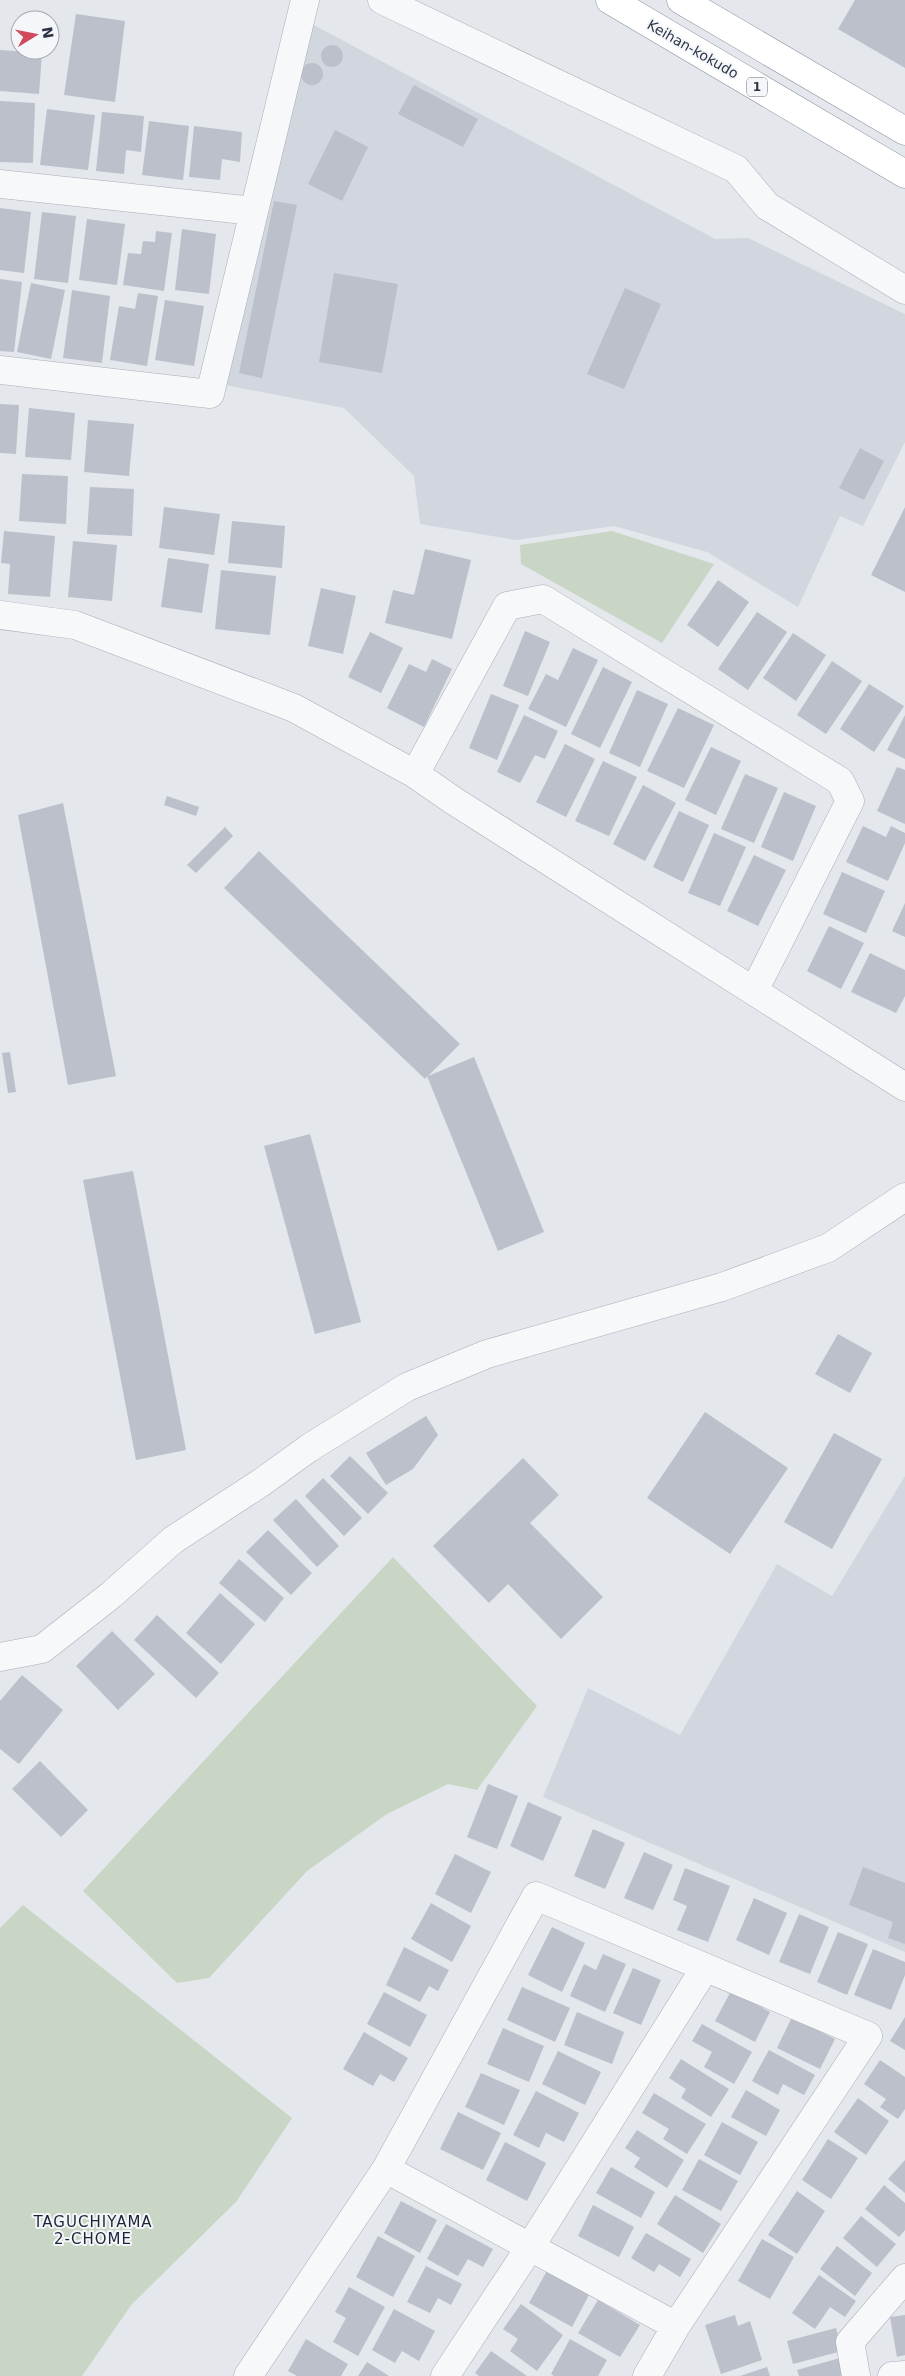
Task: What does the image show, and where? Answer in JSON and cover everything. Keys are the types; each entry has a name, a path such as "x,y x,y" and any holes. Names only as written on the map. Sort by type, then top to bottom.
{"highway":[{"name":"Keihan-kokudo","path":"610,0 905,174"},
{"path":"681,0 905,131"}],"street":[{"path":"0,370 210,394 305,0"},
{"path":"382,0 736,169 767,206 905,290"},
{"path":"0,184 254,211"},
{"path":"415,774 507,606 543,599 840,781 850,801 754,992"},
{"path":"0,615 75,625 294,708 415,774 454,801 905,1087"},
{"path":"0,1657 42,1649 111,1595 173,1540 262,1482 309,1448 407,1387 487,1354 722,1287 828,1248 905,1197"},
{"path":"248,2376 386,2169 536,1896 868,2036 676,2326 647,2376"},
{"path":"445,2376 530,2247 706,1968"},
{"path":"386,2169 676,2326"},
{"path":"856,2376 850,2342 905,2278"},
{"path":"661,2351 672,2376"},
{"path":"892,2376 905,2375"}],"shaded area":[{"path":"310,23 715,239 748,238 905,314 905,442 863,526 840,516 798,607 707,552 614,526 516,540 420,524 414,476 344,408 225,385"},
{"path":"905,1476 905,1952 543,1797 588,1688 680,1735 777,1564 832,1596"}],"green space":[{"path":"612,531 714,564 662,643 521,564 520,545"},
{"path":"393,1557 537,1706 477,1790 448,1784 387,1814 307,1871 209,1978 177,1983 83,1891"},
{"path":"23,1905 292,2118 236,2202 132,2304 82,2376 0,2376 0,1928"}],"building":[{"path":"855,0 905,0 905,68 838,29"},
{"path":"76,14 125,21 115,102 64,95"},
{"path":"328,45 336,45 343,52 343,60 336,67 328,67 321,60 321,52"},
{"path":"0,50 10,51 10,60 41,60 39,94 0,91"},
{"path":"308,63 316,63 323,70 323,78 316,85 308,85 301,78 301,70"},
{"path":"414,85 478,119 463,147 398,114"},
{"path":"0,101 35,103 33,163 0,162"},
{"path":"47,109 95,115 88,170 40,165"},
{"path":"102,112 144,116 141,152 126,150 124,174 96,171"},
{"path":"149,121 189,126 183,180 142,175"},
{"path":"194,126 242,132 240,162 222,159 220,180 189,177"},
{"path":"335,130 368,147 342,201 308,184"},
{"path":"274,201 297,205 262,378 239,373"},
{"path":"0,208 31,212 24,273 0,270"},
{"path":"42,212 76,216 68,283 34,279"},
{"path":"87,219 125,224 117,285 79,280"},
{"path":"182,229 216,234 209,294 175,290"},
{"path":"156,231 172,233 164,291 123,285 128,253 141,254 143,241 155,242"},
{"path":"334,273 398,284 382,373 319,362"},
{"path":"0,279 22,282 14,352 0,351"},
{"path":"31,283 65,290 51,359 17,352"},
{"path":"625,288 661,304 624,389 587,374"},
{"path":"72,290 110,296 102,363 63,358"},
{"path":"138,293 158,296 147,366 110,360 119,306 135,309"},
{"path":"165,300 204,306 194,366 155,360"},
{"path":"0,404 19,405 16,454 0,453"},
{"path":"29,408 75,413 71,460 25,457"},
{"path":"88,420 134,424 129,476 84,472"},
{"path":"860,448 884,461 864,500 839,488"},
{"path":"22,474 68,476 66,524 19,521"},
{"path":"90,487 134,489 132,536 87,534"},
{"path":"164,507 220,514 214,555 159,548"},
{"path":"905,507 905,592 871,575"},
{"path":"232,521 285,526 282,568 228,563"},
{"path":"4,531 55,536 50,597 8,594 10,564 1,563"},
{"path":"73,541 117,545 112,601 68,597"},
{"path":"425,549 471,560 452,639 385,623 393,590 414,595"},
{"path":"168,558 209,564 202,613 161,607"},
{"path":"221,570 276,576 270,635 215,629"},
{"path":"718,580 749,602 718,647 687,625"},
{"path":"321,588 356,596 343,654 308,646"},
{"path":"757,612 787,632 748,690 718,669"},
{"path":"525,631 550,642 528,696 503,686"},
{"path":"370,632 403,648 381,693 348,677"},
{"path":"793,633 826,655 796,701 763,678"},
{"path":"573,648 598,660 566,727 528,709 546,674 558,680"},
{"path":"432,659 452,669 424,727 387,708 409,664 426,672"},
{"path":"832,661 862,681 826,734 797,715"},
{"path":"603,667 632,682 600,748 571,734"},
{"path":"869,684 904,706 874,752 840,729"},
{"path":"637,690 668,704 640,767 609,753"},
{"path":"491,694 519,705 497,760 469,748"},
{"path":"678,708 714,725 684,788 647,771"},
{"path":"524,715 558,731 545,759 535,755 520,783 497,772"},
{"path":"905,715 905,759 887,750"},
{"path":"565,744 595,759 566,817 536,802"},
{"path":"711,747 741,761 716,815 685,800"},
{"path":"603,761 637,777 609,836 575,821"},
{"path":"897,767 905,770 905,824 877,811"},
{"path":"745,774 778,788 754,843 721,829"},
{"path":"643,785 676,803 645,861 613,844"},
{"path":"784,792 816,806 793,861 761,847"},
{"path":"167,796 199,807 196,816 164,805"},
{"path":"63,803 116,1076 68,1085 18,815"},
{"path":"679,811 709,825 683,882 653,867"},
{"path":"863,826 886,837 891,826 905,833 905,843 888,881 846,862"},
{"path":"225,827 233,836 196,873 187,865"},
{"path":"714,833 746,847 720,906 688,893"},
{"path":"259,851 460,1044 428,1076 474,1057 544,1232 498,1251 427,1076 425,1079 224,888"},
{"path":"754,855 786,870 758,926 727,911"},
{"path":"842,872 885,891 866,933 823,914"},
{"path":"905,903 905,937 892,931"},
{"path":"829,926 864,943 841,989 807,971"},
{"path":"870,953 905,970 905,996 896,1013 851,992"},
{"path":"10,1052 16,1092 8,1093 2,1053"},
{"path":"310,1134 361,1322 315,1334 264,1146"},
{"path":"133,1171 186,1450 136,1460 83,1180"},
{"path":"838,1334 872,1353 850,1393 815,1374"},
{"path":"705,1412 788,1468 730,1554 647,1498"},
{"path":"426,1416 438,1435 413,1469 386,1485 366,1453"},
{"path":"834,1433 882,1459 832,1549 784,1522"},
{"path":"350,1456 388,1493 368,1514 330,1476"},
{"path":"523,1458 559,1495 530,1523 603,1597 561,1639 508,1584 489,1603 433,1546"},
{"path":"323,1478 362,1518 344,1536 305,1496"},
{"path":"296,1499 339,1546 317,1567 273,1520"},
{"path":"268,1530 312,1573 291,1595 246,1552"},
{"path":"239,1559 284,1598 265,1622 219,1583"},
{"path":"220,1593 255,1624 221,1664 186,1633"},
{"path":"157,1615 219,1673 196,1698 134,1640"},
{"path":"112,1631 155,1674 118,1710 76,1666"},
{"path":"22,1675 63,1710 19,1764 0,1749 0,1701"},
{"path":"40,1761 88,1810 61,1837 12,1789"},
{"path":"488,1784 518,1796 497,1849 467,1837"},
{"path":"528,1802 562,1817 543,1861 510,1846"},
{"path":"593,1829 625,1843 605,1889 574,1876"},
{"path":"644,1852 673,1865 653,1910 624,1898"},
{"path":"455,1854 491,1872 471,1913 435,1894"},
{"path":"863,1867 905,1883 905,1944 888,1938 893,1922 849,1905"},
{"path":"685,1868 730,1886 708,1942 677,1930 687,1906 673,1900"},
{"path":"754,1898 787,1913 769,1955 736,1940"},
{"path":"431,1903 471,1926 452,1962 411,1939"},
{"path":"799,1914 829,1927 810,1974 779,1962"},
{"path":"552,1927 585,1943 562,1992 528,1975"},
{"path":"838,1932 868,1944 847,1995 817,1982"},
{"path":"404,1947 449,1970 438,1991 429,1986 420,2002 386,1985"},
{"path":"873,1949 905,1962 905,1975 891,2010 854,1995"},
{"path":"603,1954 626,1964 605,2012 570,1996 584,1964 596,1970"},
{"path":"633,1968 661,1980 641,2025 613,2013"},
{"path":"522,1987 570,2008 555,2042 507,2020"},
{"path":"731,1991 770,2012 755,2042 715,2021"},
{"path":"384,1992 427,2015 410,2047 367,2024"},
{"path":"577,2012 624,2032 612,2064 564,2045"},
{"path":"792,2017 835,2039 820,2069 777,2048"},
{"path":"905,2017 905,2050 890,2041"},
{"path":"702,2024 752,2052 734,2084 704,2067 712,2052 692,2041"},
{"path":"503,2028 544,2046 529,2082 487,2064"},
{"path":"364,2032 408,2058 394,2082 380,2074 373,2086 343,2069"},
{"path":"769,2050 815,2075 804,2095 783,2084 778,2095 752,2081"},
{"path":"558,2051 601,2072 585,2105 542,2084"},
{"path":"681,2059 729,2089 711,2117 681,2098 686,2089 669,2078"},
{"path":"880,2060 905,2077 905,2109 898,2119 880,2107 886,2099 864,2084"},
{"path":"481,2073 520,2090 504,2125 465,2107"},
{"path":"746,2090 780,2110 766,2136 731,2117"},
{"path":"536,2091 579,2113 564,2142 546,2133 539,2148 513,2135"},
{"path":"654,2093 706,2124 687,2154 663,2139 669,2129 642,2113"},
{"path":"858,2098 889,2121 866,2155 834,2132"},
{"path":"458,2112 501,2133 483,2170 440,2149"},
{"path":"722,2122 758,2142 740,2175 704,2155"},
{"path":"637,2130 684,2160 667,2188 634,2167 640,2158 625,2148"},
{"path":"828,2139 858,2158 831,2199 802,2180"},
{"path":"505,2142 546,2163 527,2201 486,2180"},
{"path":"699,2159 738,2181 721,2211 682,2190"},
{"path":"905,2160 905,2193 888,2179"},
{"path":"611,2167 655,2192 641,2218 596,2193"},
{"path":"884,2185 905,2203 905,2230 899,2237 865,2209"},
{"path":"797,2191 825,2211 797,2254 768,2235"},
{"path":"675,2195 721,2224 703,2253 657,2224"},
{"path":"401,2201 437,2220 420,2253 384,2233"},
{"path":"593,2205 634,2227 619,2257 578,2236"},
{"path":"861,2216 896,2244 877,2267 843,2238"},
{"path":"446,2224 493,2249 483,2267 468,2259 458,2276 427,2259"},
{"path":"646,2233 691,2259 680,2277 659,2264 654,2272 631,2258"},
{"path":"378,2236 415,2256 393,2297 356,2277"},
{"path":"762,2239 794,2257 770,2299 738,2281"},
{"path":"837,2246 872,2273 855,2296 820,2269"},
{"path":"426,2266 462,2284 451,2305 438,2298 430,2313 407,2302"},
{"path":"548,2269 590,2293 572,2327 529,2303"},
{"path":"819,2275 856,2301 845,2317 830,2307 815,2329 792,2313"},
{"path":"349,2287 385,2307 358,2356 333,2342 346,2318 335,2312"},
{"path":"598,2300 640,2325 620,2357 578,2333"},
{"path":"521,2304 563,2335 537,2371 510,2351 518,2339 503,2329"},
{"path":"394,2309 435,2331 419,2361 402,2351 395,2363 372,2350"},
{"path":"735,2315 738,2326 750,2321 762,2360 721,2374 705,2325"},
{"path":"905,2315 905,2355 897,2357 890,2317"},
{"path":"836,2328 842,2351 793,2364 787,2341"},
{"path":"306,2339 348,2364 341,2376 297,2376 288,2371"},
{"path":"570,2339 607,2360 598,2376 554,2376 551,2374"},
{"path":"491,2351 527,2376 479,2376 475,2373"},
{"path":"840,2358 844,2376 799,2376 797,2370"},
{"path":"367,2362 389,2376 358,2376"},
{"path":"767,2367 770,2376 740,2376"}],"district":[{"name":"TAGUCHIYAMA 2-CHOME","path":"93,2230"}]}
